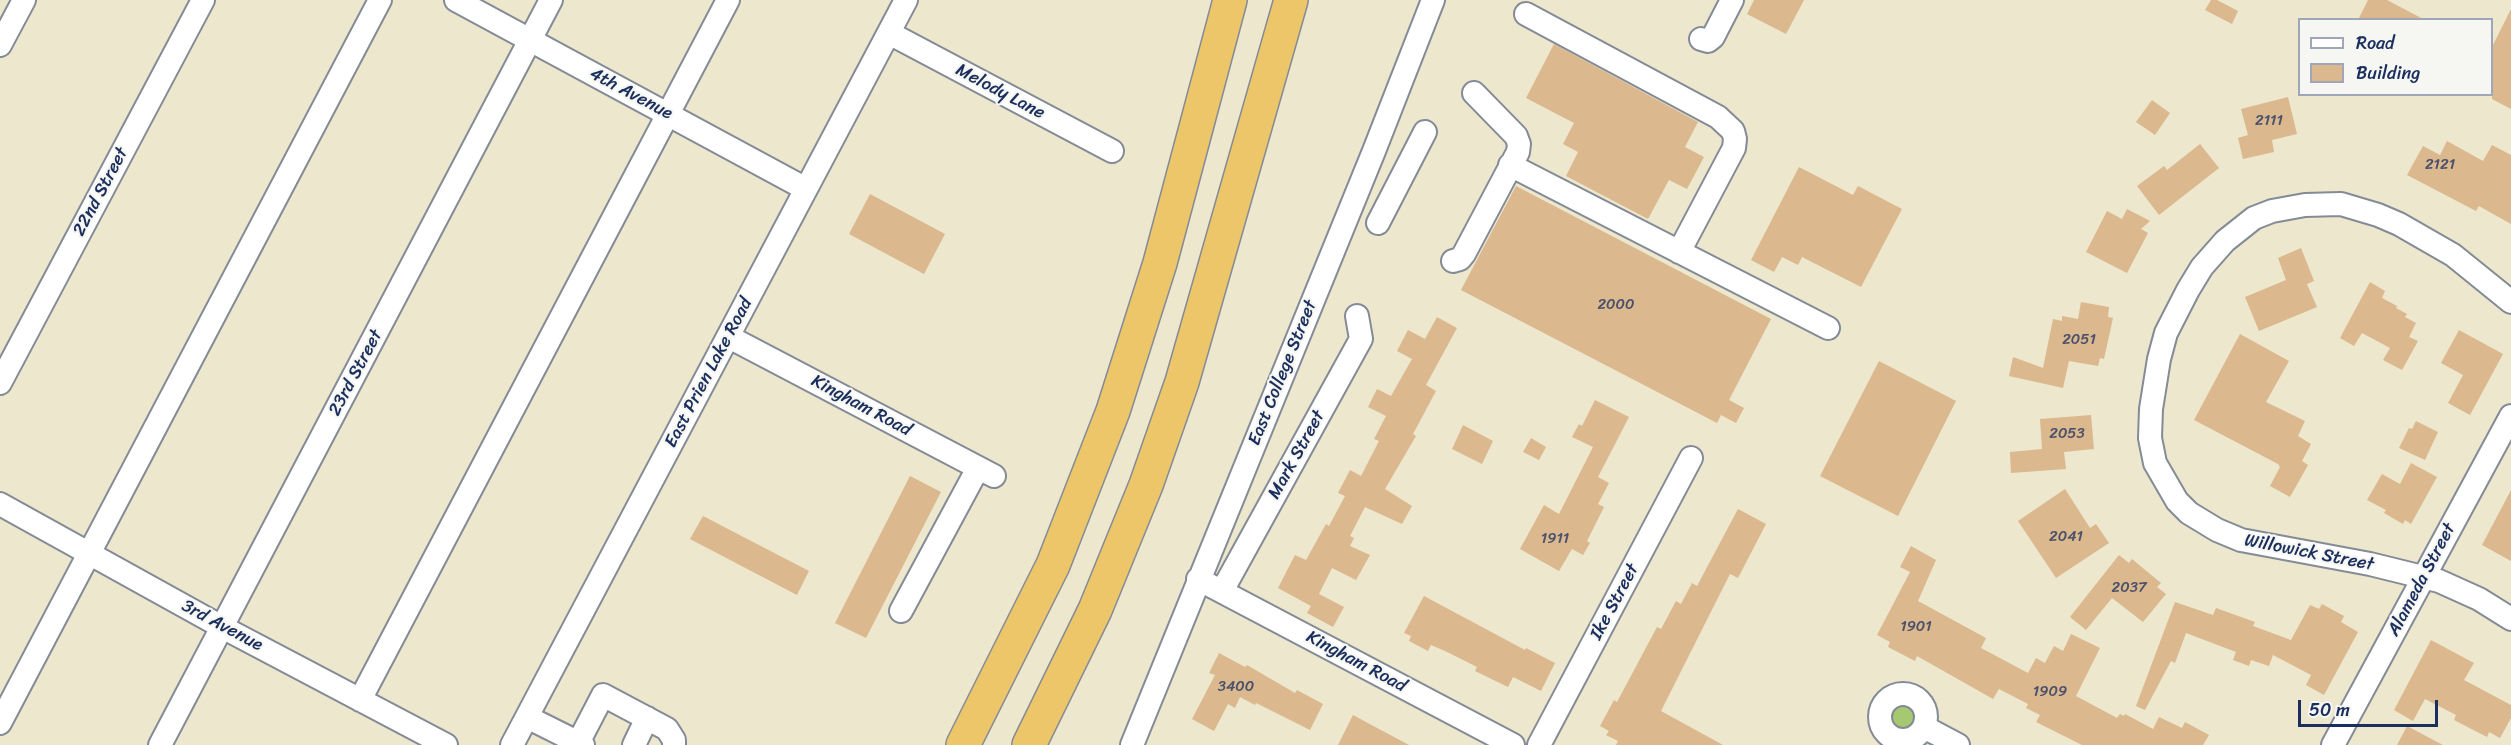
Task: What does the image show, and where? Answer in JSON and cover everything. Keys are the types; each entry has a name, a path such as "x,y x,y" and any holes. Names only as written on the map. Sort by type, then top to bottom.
{"highway":[{"path":"963,745 1053,565 1113,411 1160,263 1230,0"},
{"path":"1029,745 1119,555 1178,392 1291,0"}],"street":[{"path":"0,45 24,0"},
{"name":"22nd Street","path":"0,383 203,0"},
{"path":"0,723 380,0"},
{"name":"4th Avenue","path":"456,0 807,189"},
{"name":"23rd Street","path":"160,745 551,0"},
{"path":"360,700 728,0"},
{"name":"East Prien Lake Road","path":"512,745 906,0"},
{"name":"East College Street","path":"1132,745 1374,151 1433,0"},
{"path":"1701,39 1708,41 1713,37 1732,0"},
{"path":"1526,14 1718,117 1733,131 1734,148 1679,252"},
{"name":"Melody Lane","path":"889,33 1112,151"},
{"path":"1453,261 1460,259 1464,254 1520,144 1516,136 1474,93"},
{"path":"1378,223 1425,132"},
{"path":"1510,165 1828,328"},
{"name":"Willowick Street","path":"2511,302 2453,255 2399,224 2351,206 2290,206 2263,214 2225,241 2195,279 2166,333 2156,373 2151,409 2150,441 2160,474 2177,501 2189,513 2217,530 2241,540 2370,564 2460,589 2511,619"},
{"name":"Mark Street","path":"1222,591 1361,339 1357,316"},
{"name":"Kingham Road","path":"729,337 986,472 902,611"},
{"name":"Alameda Street","path":"2333,745 2511,416"},
{"name":"Ike Street","path":"1539,745 1691,458"},
{"name":"3rd Avenue","path":"0,504 222,627 446,745"},
{"name":"Kingham Road","path":"1198,579 1513,745"},
{"path":"526,717 580,744 603,695 667,729 675,740 674,745"},
{"path":"634,745 647,718"},
{"path":"1924,727 1958,745"}],"green space":[{"path":"1903,704 1912,708 1916,717 1912,726 1903,730 1894,726 1890,717 1894,708"}],"building":[{"path":"1754,0 1804,0 1786,34 1747,14"},
{"path":"2211,0 2217,0 2238,11 2232,24 2205,10"},
{"path":"2368,0 2387,0 2421,18 2359,18"},
{"path":"2511,9 2511,109 2492,99 2493,45"},
{"path":"1554,44 1698,122 1685,147 1704,157 1687,189 1669,180 1648,219 1566,176 1578,152 1563,144 1574,123 1526,98"},
{"path":"2288,97 2297,134 2272,140 2274,152 2243,159 2238,138 2248,135 2241,109"},
{"path":"2152,100 2170,113 2155,135 2136,122"},
{"path":"2447,141 2483,161 2492,145 2511,155 2511,224 2479,206 2476,211 2407,175 2423,146 2440,155"},
{"path":"2200,144 2219,168 2159,215 2137,186 2164,166 2167,170"},
{"path":"1799,167 1853,195 1858,186 1902,209 1861,287 1802,257 1798,265 1782,257 1774,272 1751,260"},
{"path":"1516,186 1771,319 1729,400 1744,408 1736,423 1721,415 1717,423 1461,290"},
{"path":"870,194 945,234 924,274 849,234"},
{"path":"2127,209 2150,221 2141,229 2148,233 2127,273 2086,252 2107,211 2122,219"},
{"path":"2301,248 2314,281 2307,284 2317,307 2259,331 2245,297 2286,280 2278,258"},
{"path":"2370,282 2385,291 2382,298 2397,306 2396,308 2407,314 2405,317 2416,323 2409,337 2418,341 2402,370 2383,360 2390,348 2362,333 2354,346 2340,338"},
{"path":"2081,302 2109,307 2108,317 2113,318 2104,359 2100,358 2098,366 2069,361 2063,388 2009,376 2013,357 2043,368 2053,319 2062,321 2062,316 2078,319"},
{"path":"1437,317 1457,328 1426,385 1436,391 1413,434 1416,436 1385,489 1412,506 1402,524 1365,507 1350,536 1354,538 1350,546 1370,555 1356,580 1332,568 1319,594 1344,607 1333,627 1307,613 1311,606 1278,588 1295,555 1306,560 1326,524 1329,526 1345,496 1338,493 1350,470 1361,476 1379,441 1374,439 1386,416 1368,407 1377,389 1391,396 1412,359 1397,351 1408,330 1425,339"},
{"path":"2459,330 2503,354 2470,415 2448,403 2463,375 2441,363"},
{"path":"2240,334 2289,361 2266,402 2305,421 2298,436 2311,444 2302,461 2308,465 2290,497 2270,486 2280,467 2278,464 2194,420"},
{"path":"1879,361 1956,401 1898,516 1820,476"},
{"path":"1595,400 1629,417 1598,477 1609,483 1598,504 1604,507 1587,541 1590,543 1583,555 1572,549 1559,571 1520,549 1544,505 1559,514 1593,447 1572,437 1579,424 1582,426"},
{"path":"2091,415 2094,449 2064,452 2066,469 2011,473 2010,452 2042,449 2040,419"},
{"path":"2416,421 2438,432 2425,460 2399,448 2409,428 2412,429"},
{"path":"1463,425 1493,441 1482,464 1452,449"},
{"path":"1531,438 1546,447 1539,460 1523,452"},
{"path":"2411,463 2437,477 2411,524 2405,520 2403,524 2384,513 2386,510 2367,500 2382,474 2400,484"},
{"path":"910,476 941,492 866,638 835,623"},
{"path":"2065,489 2090,528 2096,524 2109,543 2056,578 2018,521"},
{"path":"2511,490 2511,561 2482,545"},
{"path":"1738,509 1766,524 1738,578 1730,574 1661,711 1723,745 1616,745 1618,741 1606,735 1609,731 1600,726 1614,700 1617,702 1657,627 1661,629 1676,601 1681,604 1692,583 1697,586"},
{"path":"703,516 809,571 797,595 690,539"},
{"path":"1911,546 1936,560 1918,601 1986,638 1981,648 2028,673 2036,658 2045,663 2054,646 2063,651 2071,634 2100,648 2076,696 2117,718 2120,714 2124,716 2125,714 2153,729 2159,717 2182,728 2185,722 2209,735 2203,745 2082,745 2036,722 2040,715 2026,708 2028,704 1999,689 1993,699 1917,656 1915,661 1888,647 1890,642 1877,635 1910,572 1900,567"},
{"path":"2119,555 2129,563 2132,559 2161,583 2157,587 2166,594 2143,622 2112,598 2086,630 2070,617"},
{"path":"1424,596 1525,650 1526,648 1555,663 1541,691 1513,677 1508,687 1475,671 1477,667 1445,651 1431,645 1428,651 1409,641 1411,636 1404,633"},
{"path":"2175,602 2213,615 2216,608 2255,622 2253,626 2291,640 2310,605 2319,609 2322,604 2344,616 2341,622 2358,632 2324,695 2306,685 2311,675 2273,655 2269,666 2251,660 2249,666 2233,660 2236,652 2186,633 2175,663 2171,661 2145,710 2136,706"},
{"path":"2431,640 2474,663 2464,680 2511,705 2511,718 2500,738 2489,732 2487,737 2454,720 2456,715 2425,699 2413,721 2394,710"},
{"path":"1219,653 1245,667 1247,665 1295,693 1297,690 1323,704 1310,730 1240,697 1235,708 1228,704 1214,731 1192,719 1215,675 1209,673"},
{"path":"1353,715 1379,729 1409,745 1338,745"},
{"path":"2407,726 2443,745 2397,745"}]}
